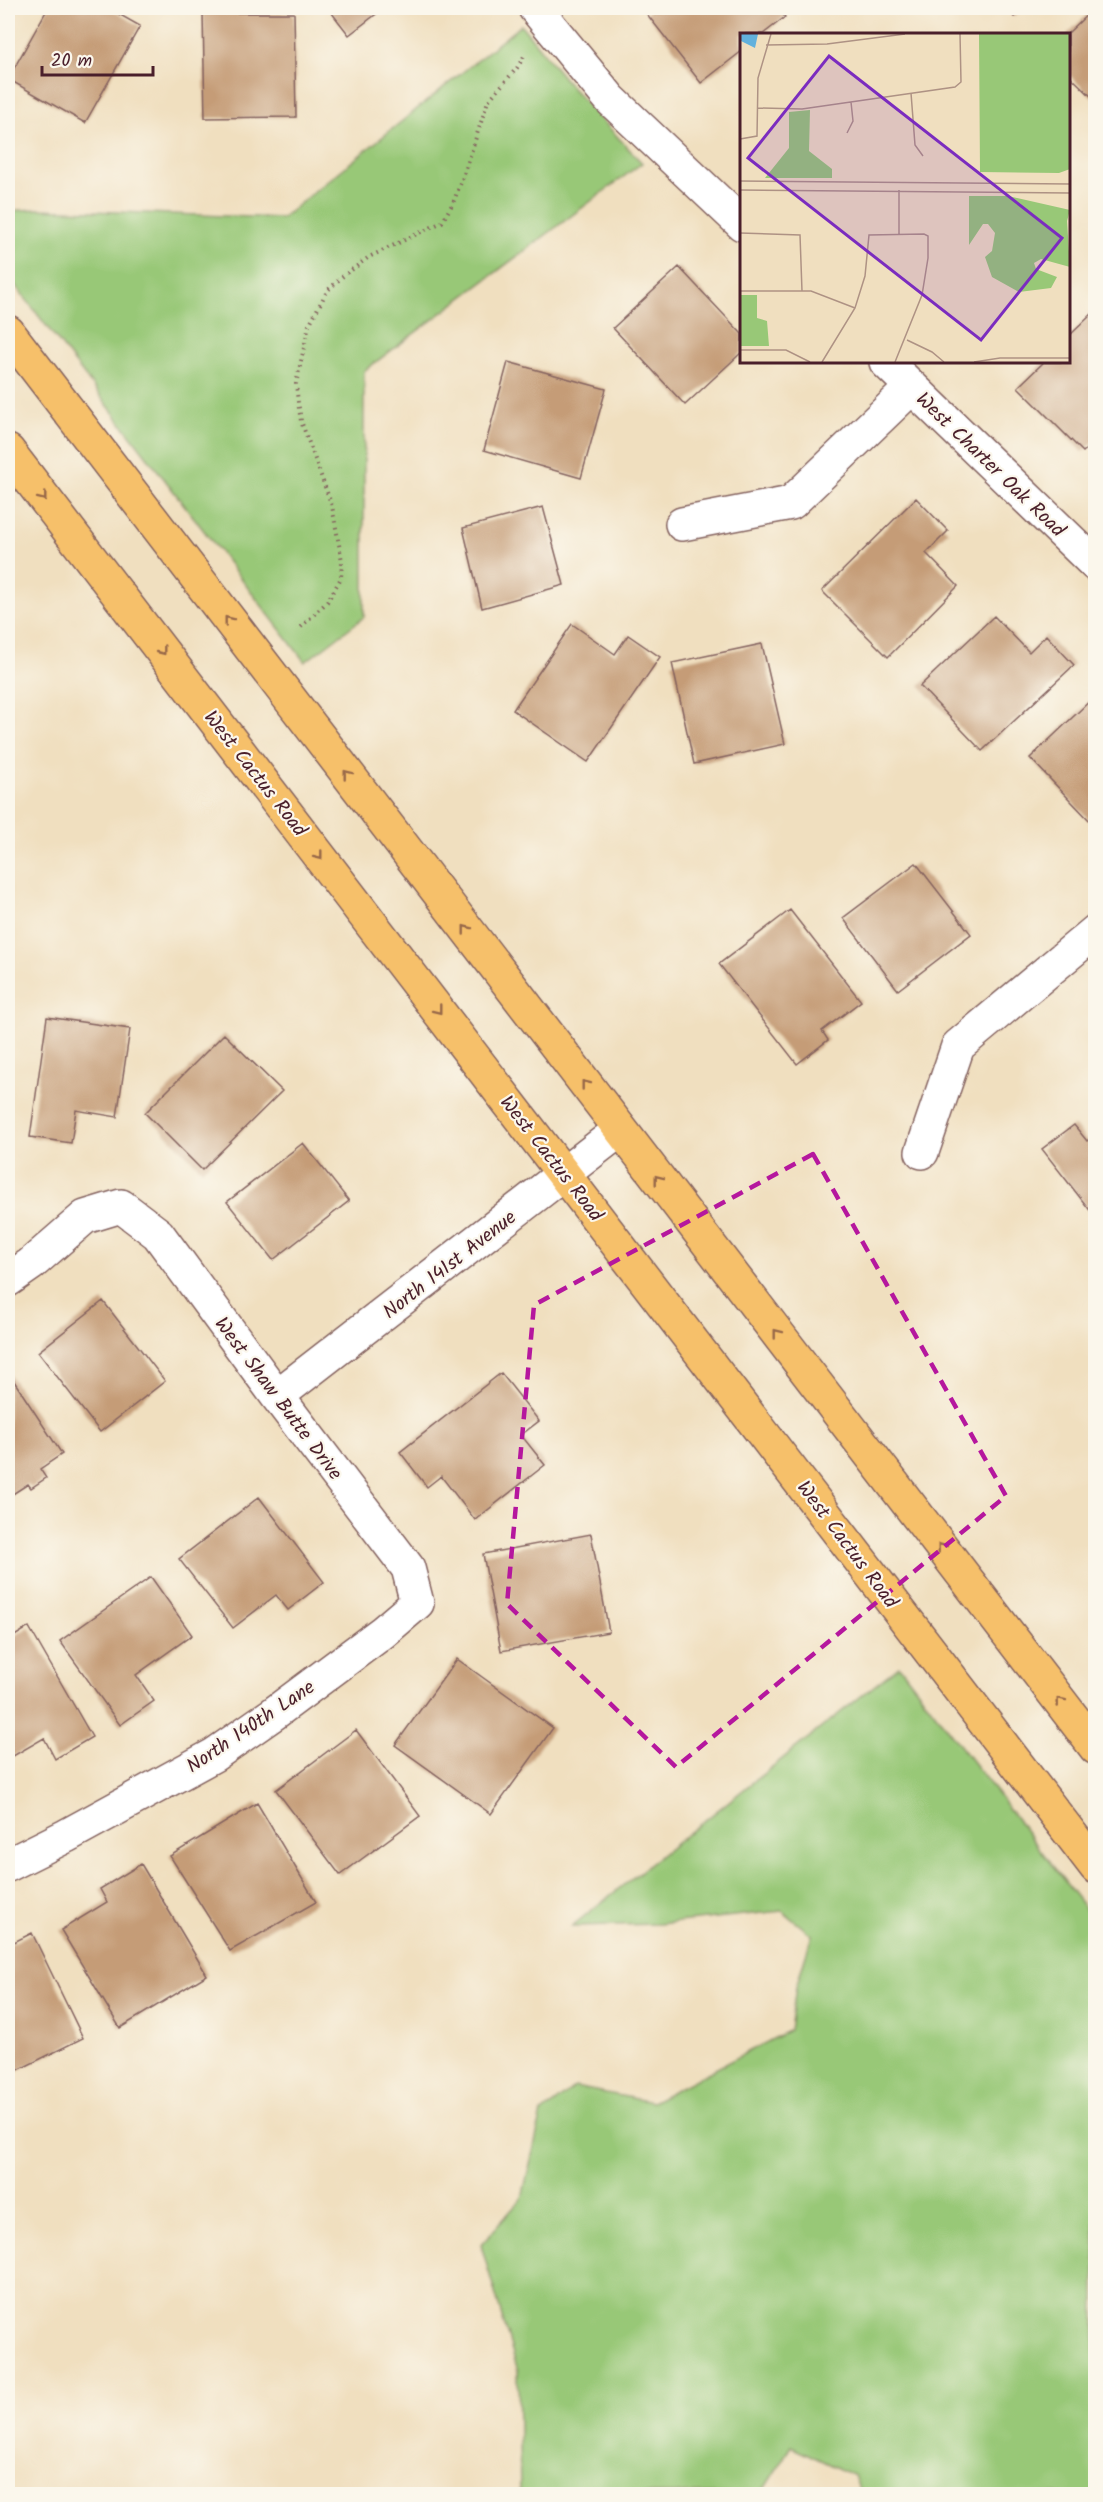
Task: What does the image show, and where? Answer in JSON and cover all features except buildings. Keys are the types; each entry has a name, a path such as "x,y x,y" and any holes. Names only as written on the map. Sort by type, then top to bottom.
{"main road":[{"path":"8,332 1095,1748"},
{"name":"West Cactus Road","path":"8,451 1095,1867"}],"street":[{"path":"536,8 610,99 740,223"},
{"name":"West Charter Oak Road","path":"887,363 1095,565"},
{"path":"682,524 791,503 912,387"},
{"path":"922,1152 958,1046 1095,931"},
{"name":"North 141st Avenue","path":"277,1396 620,1130"},
{"name":"West Shaw Butte Drive","path":"8,1280 31,1264 85,1217 121,1206 158,1234 277,1396 408,1568 417,1603"},
{"name":"North 140th Lane","path":"8,1864 66,1836 214,1755 346,1660 417,1603"}],"path":[{"path":"301,627 327,602 341,578 342,561 332,506 301,421 297,393 296,384 309,325 327,291 342,277 376,253 442,222 463,177 488,101 526,53"}],"highlighted area":[{"path":"813,1154 1006,1496 676,1767 507,1604 534,1305"}],"green space":[{"path":"521,25 572,88 642,163 364,371 364,617 305,662 8,276 8,211 37,209 282,218"},
{"path":"899,1666 1095,1921 1095,2494 861,2494 854,2476 791,2446 761,2494 520,2494 518,2371 481,2245 522,2198 542,2113 575,2087 652,2102 790,2030 796,1987 812,1935 782,1911 659,1924 572,1926"}]}
